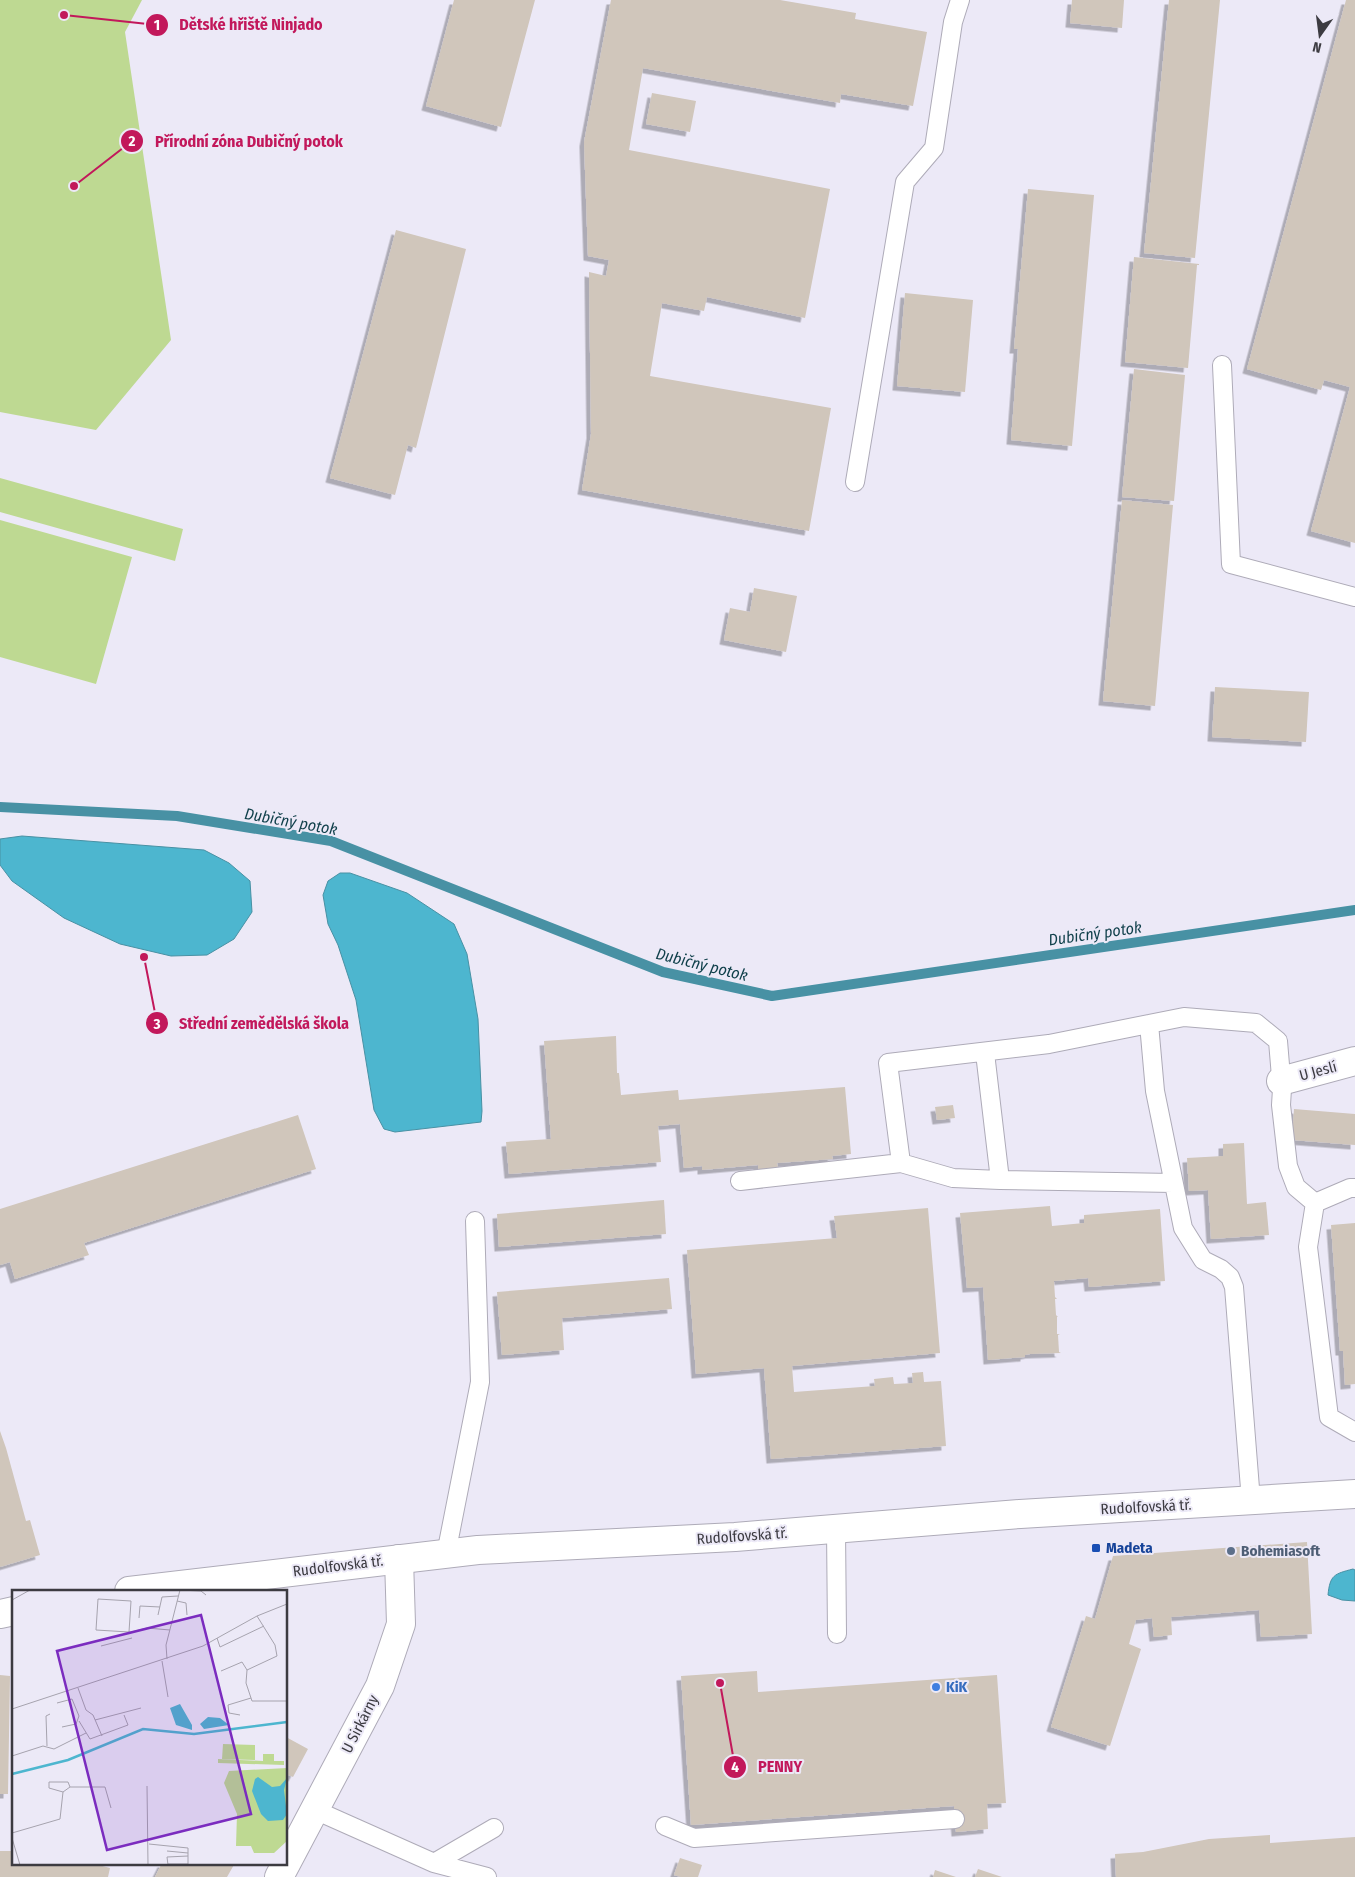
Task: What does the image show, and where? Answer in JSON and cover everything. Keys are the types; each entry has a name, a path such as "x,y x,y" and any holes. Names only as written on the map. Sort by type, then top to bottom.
{"main road":[{"name":"U Jeslí","path":"1282,1081 1355,1061"},
{"name":"Rudolfovská tř.","path":"138,1590 478,1550 735,1537 1020,1514 1355,1494"},
{"name":"U Sirkárny","path":"288,1860 380,1686 401,1624 399,1559"},
{"name":"U Sirkárny","path":"279,1877 286,1864"}],"lane":[{"path":"855,482 905,182 934,148 954,22 960,0"},
{"path":"1222,365 1231,564 1355,596"},
{"path":"901,1163 888,1063 1049,1044 1184,1017 1256,1023 1278,1041 1282,1081 1281,1106 1288,1166 1296,1187 1315,1202"},
{"path":"1149,1024 1155,1091 1183,1228 1203,1260 1221,1269 1230,1277 1234,1287 1251,1501"},
{"path":"984,1053 1000,1180"},
{"path":"740,1181 901,1163 953,1178 1173,1183"},
{"path":"1315,1202 1350,1188 1355,1188"},
{"path":"1315,1202 1308,1247 1329,1417 1355,1432"},
{"path":"446,1554 480,1382 475,1221"},
{"path":"836,1529 836,1634"},
{"path":"315,1810 434,1862 487,1877"},
{"path":"665,1826 694,1838 955,1819"},
{"path":"434,1862 494,1828"}],"green space":[{"path":"0,0 142,0 125,32 171,340 96,430 0,412"},
{"path":"0,478 183,529 175,561 0,512"},
{"path":"0,520 132,557 96,684 0,657"}],"water":[{"path":"22,836 204,850 229,863 250,881 252,912 234,939 207,955 171,956 120,944 64,918 12,881 0,865 0,839"},
{"path":"340,873 350,873 407,893 454,924 467,954 478,1019 481,1122 395,1132 384,1129 374,1110 356,1000 338,945 328,924 323,895 328,881"},
{"path":"1353,1569 1355,1570 1355,1601 1342,1600 1328,1595 1330,1583 1334,1576"}],"building":[{"path":"454,0 535,0 501,127 426,106"},
{"path":"611,0 780,0 856,13 855,19 927,32 913,106 841,94 840,103 643,68 629,150 830,189 805,318 707,297 704,311 662,303 650,376 831,408 809,531 582,490 591,434 589,272 606,276 609,260 588,256 584,142"},
{"path":"1072,0 1124,0 1122,28 1070,23"},
{"path":"1169,0 1220,0 1195,258 1144,253"},
{"path":"1346,0 1355,0 1355,543 1311,531 1350,387 1324,380 1321,390 1247,369"},
{"path":"652,93 696,101 690,132 646,124"},
{"path":"1028,189 1094,195 1072,446 1011,440 1018,349 1014,349"},
{"path":"396,230 466,249 416,448 408,445 395,495 330,478"},
{"path":"1134,257 1199,264 1197,265 1188,368 1125,362"},
{"path":"905,293 973,300 965,392 897,386"},
{"path":"1134,369 1185,375 1174,501 1122,497"},
{"path":"1122,500 1173,505 1155,706 1103,701"},
{"path":"754,588 797,596 786,652 724,640 730,608 750,612"},
{"path":"1215,687 1309,692 1306,742 1212,737"},
{"path":"616,1036 617,1073 619,1073 621,1095 678,1090 679,1100 845,1087 851,1154 832,1156 833,1159 777,1163 778,1168 758,1169 758,1165 702,1170 702,1166 684,1168 680,1124 658,1126 661,1162 509,1174 506,1142 551,1139 544,1041"},
{"path":"953,1105 955,1118 937,1120 935,1107"},
{"path":"1294,1109 1355,1114 1355,1145 1292,1140"},
{"path":"298,1115 316,1169 84,1243 89,1255 15,1279 10,1262 0,1265 0,1209"},
{"path":"1244,1143 1247,1204 1266,1202 1269,1235 1211,1239 1208,1190 1189,1191 1187,1158 1223,1156 1223,1144"},
{"path":"664,1200 666,1234 499,1247 497,1214"},
{"path":"1050,1206 1052,1226 1084,1223 1084,1215 1160,1209 1165,1281 1089,1287 1088,1278 1054,1281 1055,1297 1057,1299 1055,1299 1056,1315 1058,1317 1057,1334 1060,1334 1058,1335 1059,1352 1061,1353 1030,1354 1025,1355 1025,1357 988,1360 983,1287 967,1288 960,1213"},
{"path":"928,1208 940,1353 792,1366 794,1392 875,1386 874,1379 893,1377 894,1384 913,1383 912,1373 923,1372 924,1382 941,1381 946,1446 771,1459 764,1368 696,1374 687,1250 837,1238 834,1216"},
{"path":"1355,1223 1355,1384 1345,1385 1343,1351 1340,1351 1331,1225"},
{"path":"669,1278 672,1309 562,1318 564,1350 502,1355 497,1292"},
{"path":"0,1431 26,1521 30,1520 40,1555 0,1567"},
{"path":"1307,1542 1312,1634 1261,1637 1259,1610 1171,1617 1172,1635 1154,1637 1152,1618 1136,1620 1129,1644 1141,1649 1110,1746 1051,1727 1086,1616 1095,1619 1113,1556"},
{"path":"757,1671 758,1692 997,1675 1006,1803 987,1804 988,1829 956,1832 954,1806 691,1825 681,1676"},
{"path":"0,1675 10,1676 8,1794 0,1794"},
{"path":"288,1738 308,1749 293,1777 288,1775"},
{"path":"1270,1835 1270,1843 1355,1837 1355,1877 1116,1877 1115,1854 1143,1852 1209,1839"},
{"path":"0,1851 12,1851 12,1864 95,1864 110,1868 108,1877 0,1877"},
{"path":"680,1858 702,1865 698,1877 674,1875"},
{"path":"162,1864 234,1864 227,1877 155,1877"},
{"path":"978,1869 1002,1877 975,1877"},
{"path":"935,1870 956,1877 933,1877"}],"waterway":[{"name":"Dubičný potok","path":"0,807 177,816 331,841 663,972 772,996 1355,910"}],"place":[{"name":"Dětské hřiště Ninjado","path":"64,15"},
{"name":"Přírodní zóna Dubičný potok","path":"74,186"},
{"name":"Střední zemědělská škola","path":"144,957"},
{"name":"Madeta","path":"1096,1548"},
{"name":"Bohemiasoft","path":"1231,1551"},
{"name":"PENNY","path":"720,1683"},
{"name":"KiK","path":"936,1687"}]}
